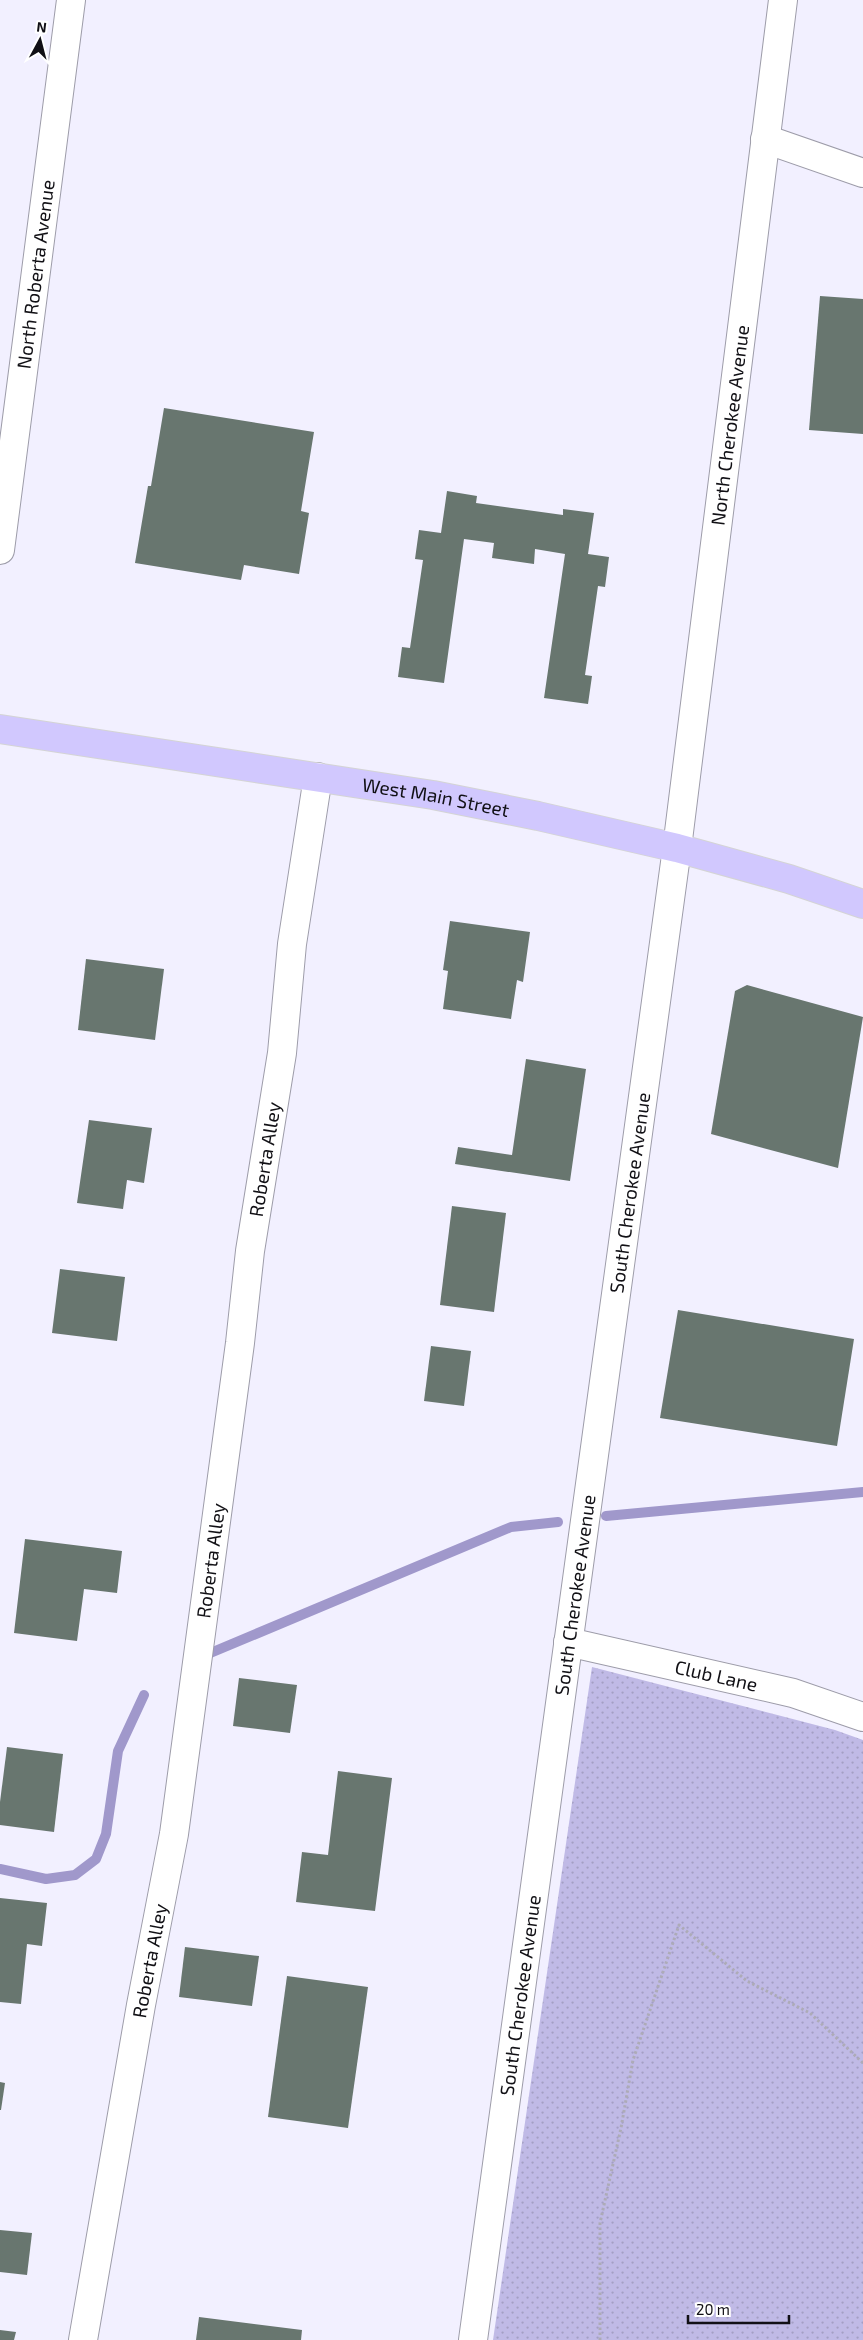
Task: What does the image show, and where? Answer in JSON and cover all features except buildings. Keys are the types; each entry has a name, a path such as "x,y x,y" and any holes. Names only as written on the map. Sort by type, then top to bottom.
{"main road":[{"name":"West Main Street","path":"0,730 433,795 538,816 678,848 789,878 863,904"}],"street":[{"name":"North Roberta Avenue","path":"0,550 71,0"},
{"name":"North Cherokee Avenue","path":"678,848 782,0"},
{"path":"766,139 863,174"},
{"name":"Roberta Alley","path":"83,2340 141,2005 174,1834 240,1343 250,1251 280,1063 292,944 318,778"},
{"name":"South Cherokee Avenue","path":"473,2340 678,848"},
{"name":"Club Lane","path":"568,1642 793,1693 863,1717"}],"path":[{"path":"600,2340 600,2223 621,2128 633,2060 679,1925 747,1981 810,2013 863,2063"}],"shaded area":[{"path":"592,1667 835,1730 863,1740 863,2340 493,2340"}],"waterway":[{"path":"606,1516 863,1492"},
{"path":"208,1654 511,1527 558,1522"},
{"path":"0,1869 46,1879 75,1875 96,1859 106,1834 118,1751 144,1695"}]}
